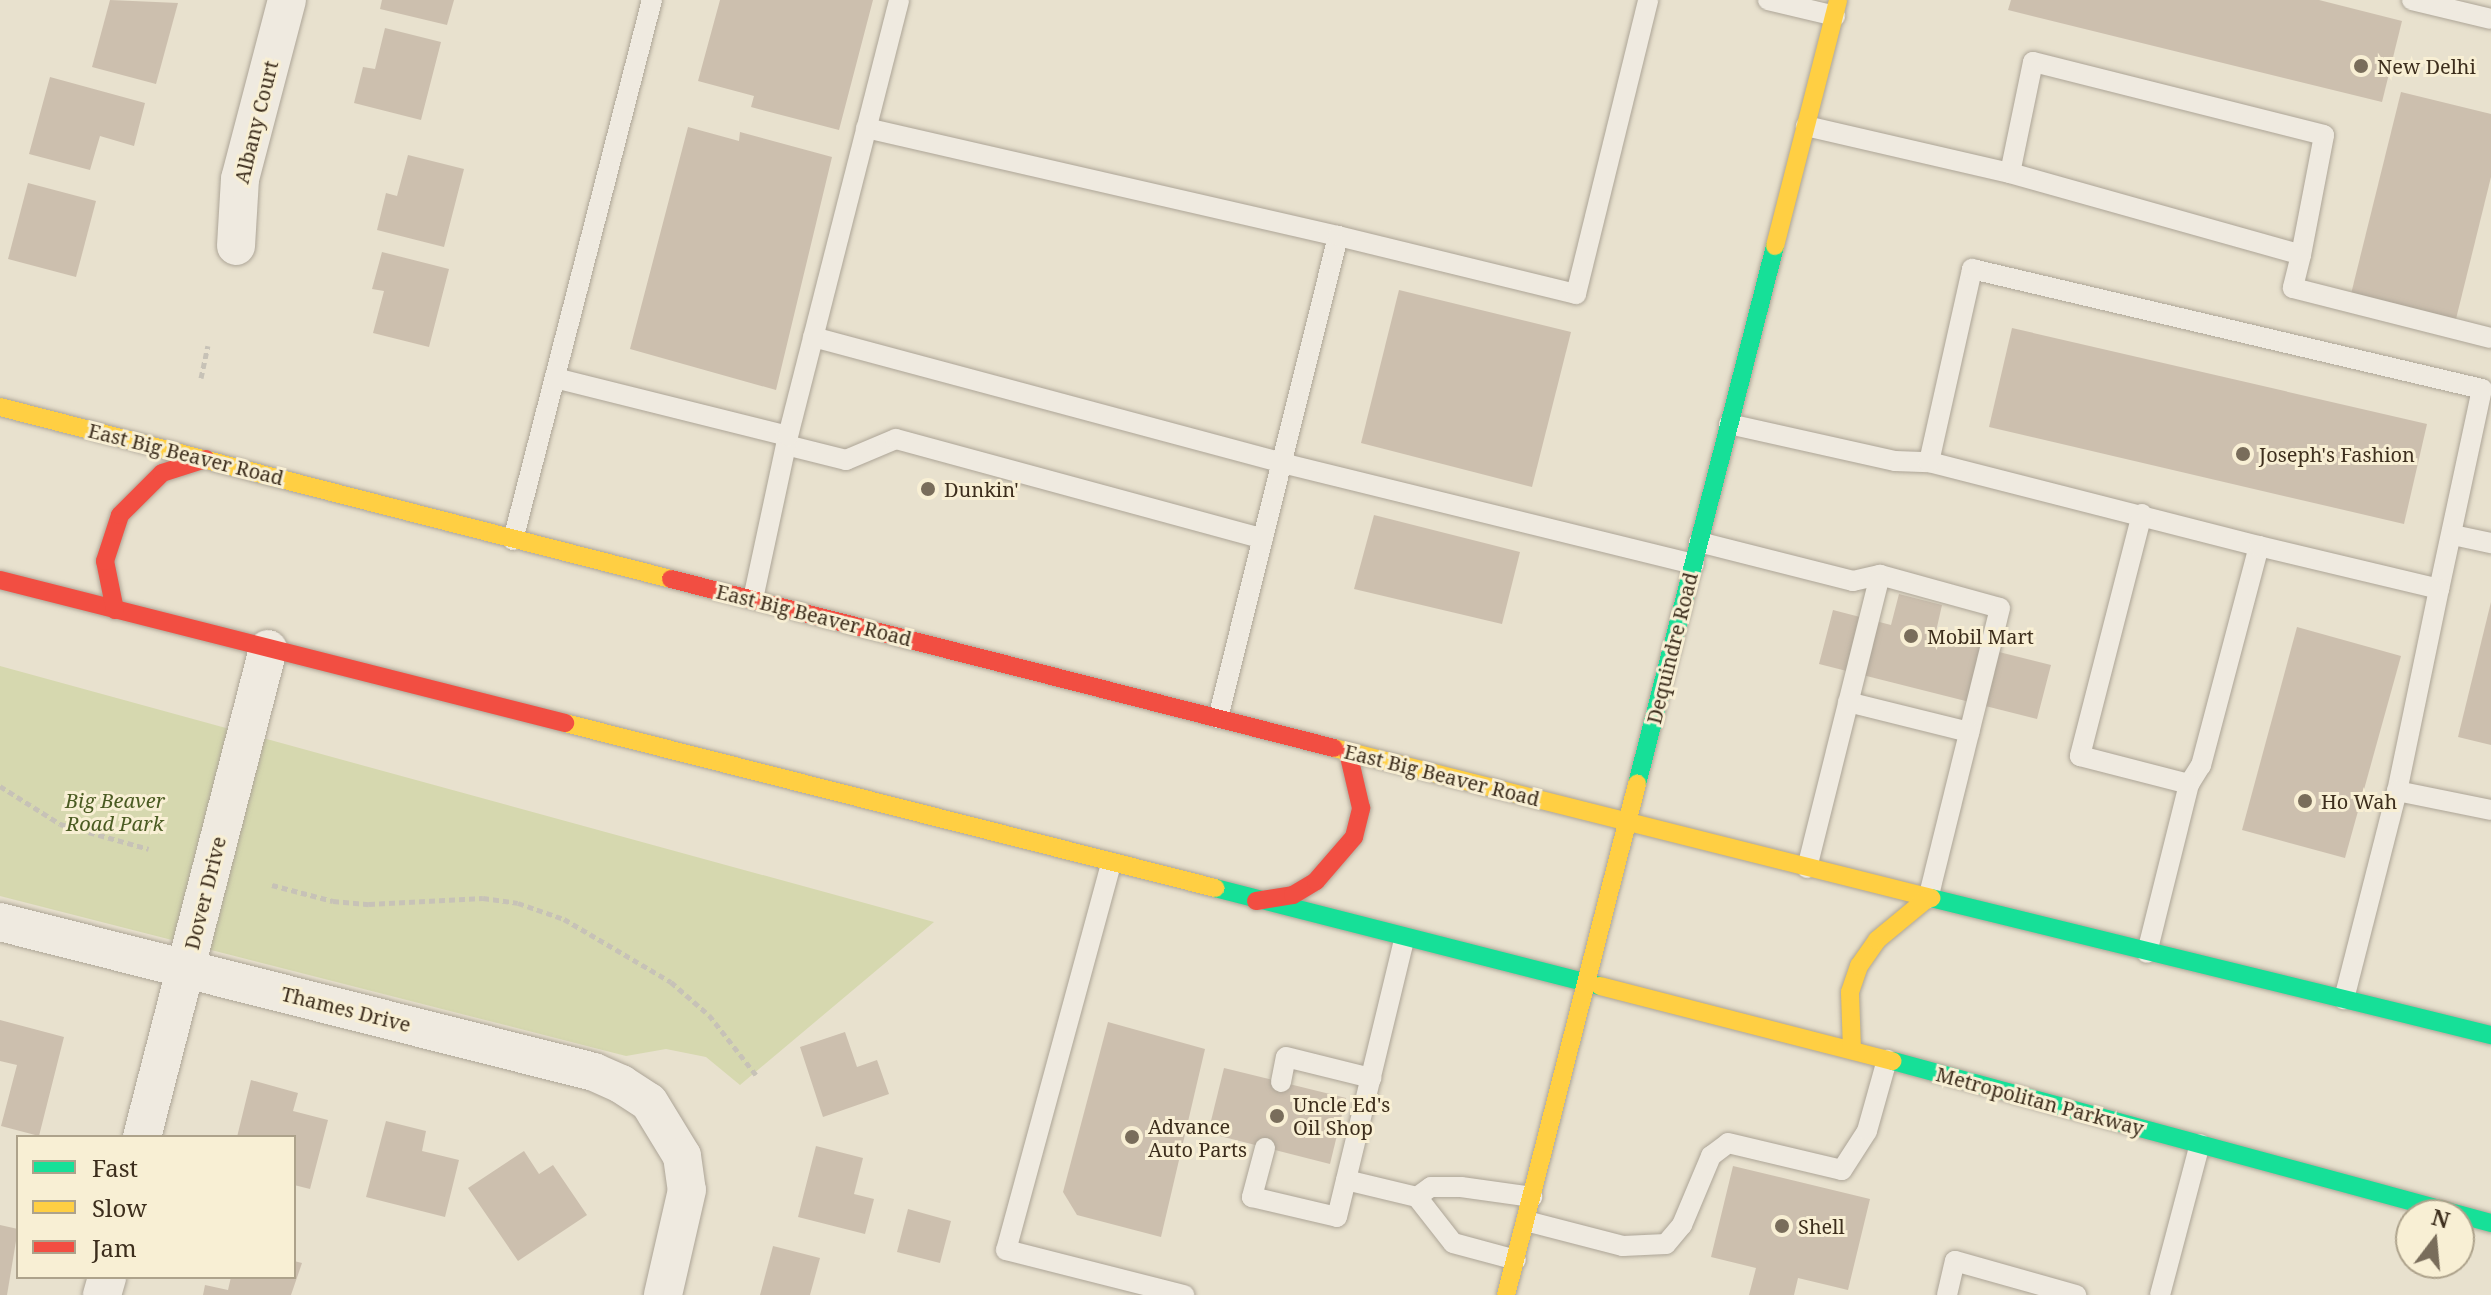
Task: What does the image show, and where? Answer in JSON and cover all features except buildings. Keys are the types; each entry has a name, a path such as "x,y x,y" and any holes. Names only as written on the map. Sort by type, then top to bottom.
{"main road":[{"name":"Dequindre Road","path":"1506,1295 1588,986 1627,822 1836,8"},
{"name":"East Big Beaver Road","path":"0,407 1627,822"},
{"path":"115,610 105,561 120,515 162,473 206,459"},
{"path":"0,580 1588,986"},
{"path":"1253,902 1293,895 1316,881 1354,837 1361,808 1348,752"},
{"path":"1627,822 2147,953 2491,1035"},
{"path":"1852,1050 1850,992 1859,966 1877,940 1928,898"},
{"name":"Metropolitan Parkway","path":"1588,986 1852,1050 2491,1223"}],"street":[{"name":"Albany Court","path":"236,246 240,179 287,0"},
{"name":"Dover Drive","path":"143,1135 268,649"},
{"name":"Thames Drive","path":"0,922 594,1072 649,1102 673,1133 687,1190 663,1295"}],"lane":[{"path":"513,540 652,0"},
{"path":"753,599 787,440 899,0"},
{"path":"866,128 1576,294 1648,0"},
{"path":"1768,0 1836,8"},
{"path":"2412,0 2491,19"},
{"path":"2010,173 2033,62 2324,135 2293,288 2491,338"},
{"path":"1806,126 2010,173 2301,255"},
{"path":"1218,718 1338,236"},
{"path":"1929,462 1972,269 2482,389 2397,791 2344,999"},
{"path":"813,337 1282,463 1694,564"},
{"path":"555,378 787,440 846,460 896,439 1263,539"},
{"path":"1729,424 1895,461 1929,462 2439,589"},
{"path":"2142,514 2080,756 2189,784"},
{"path":"2453,535 2491,543"},
{"path":"1699,542 1853,581 1880,575 2000,608 1928,898"},
{"path":"2147,953 2189,784 2201,765 2259,546"},
{"path":"1807,868 1880,575"},
{"path":"1848,702 1969,732"},
{"path":"2397,791 2491,810"},
{"path":"1111,864 1006,1250 1184,1295"},
{"path":"1265,1148 1252,1197 1337,1217 1404,940"},
{"path":"1281,1082 1286,1057 1371,1078"},
{"path":"1526,1221 1623,1246 1666,1244 1682,1225 1711,1156 1728,1143 1842,1170 1867,1131 1887,1060"},
{"path":"2160,1295 2200,1144"},
{"path":"1346,1180 1417,1197 1453,1243 1516,1260"},
{"path":"1417,1197 1431,1187 1461,1187 1532,1197"},
{"path":"1947,1295 1955,1261 2076,1295"}],"path":[{"path":"201,378 208,346"},
{"path":"0,786 60,824 149,849"},
{"path":"272,885 369,904 483,898 518,903 564,919 671,982 709,1015 756,1075"}],"green space":[{"name":"Big Beaver Road Park","path":"0,666 934,922 740,1085 706,1057 666,1049 626,1056 0,896"}],"traffic: fast":[{"path":"1637,784 1775,246"},
{"path":"1215,888 1600,986"},
{"path":"1931,898 2491,1035"},
{"path":"1893,1061 2491,1223"}],"traffic: slow":[{"path":"1775,246 1838,0"},
{"path":"0,407 671,579"},
{"path":"565,723 1215,888"},
{"path":"1334,748 1931,898"},
{"path":"1506,1295 1637,784"},
{"path":"1852,1050 1850,992 1859,966 1877,940 1928,898"},
{"path":"1600,986 1893,1061"}],"traffic: jam":[{"path":"115,610 105,561 120,515 162,473 206,459"},
{"path":"671,579 1334,748"},
{"path":"0,580 565,723"},
{"path":"1256,901 1293,895 1316,881 1354,837 1361,808 1348,752"}],"place":[{"name":"New Delhi","path":"2361,66"},
{"name":"Joseph's Fashion","path":"2243,454"},
{"name":"Dunkin'","path":"928,489"},
{"name":"Mobil Mart","path":"1911,636"},
{"name":"Ho Wah","path":"2305,801"},
{"name":"Uncle Ed's Oil Shop","path":"1277,1116"},
{"name":"Advance Auto Parts","path":"1132,1137"},
{"name":"Shell","path":"1782,1226"}]}
